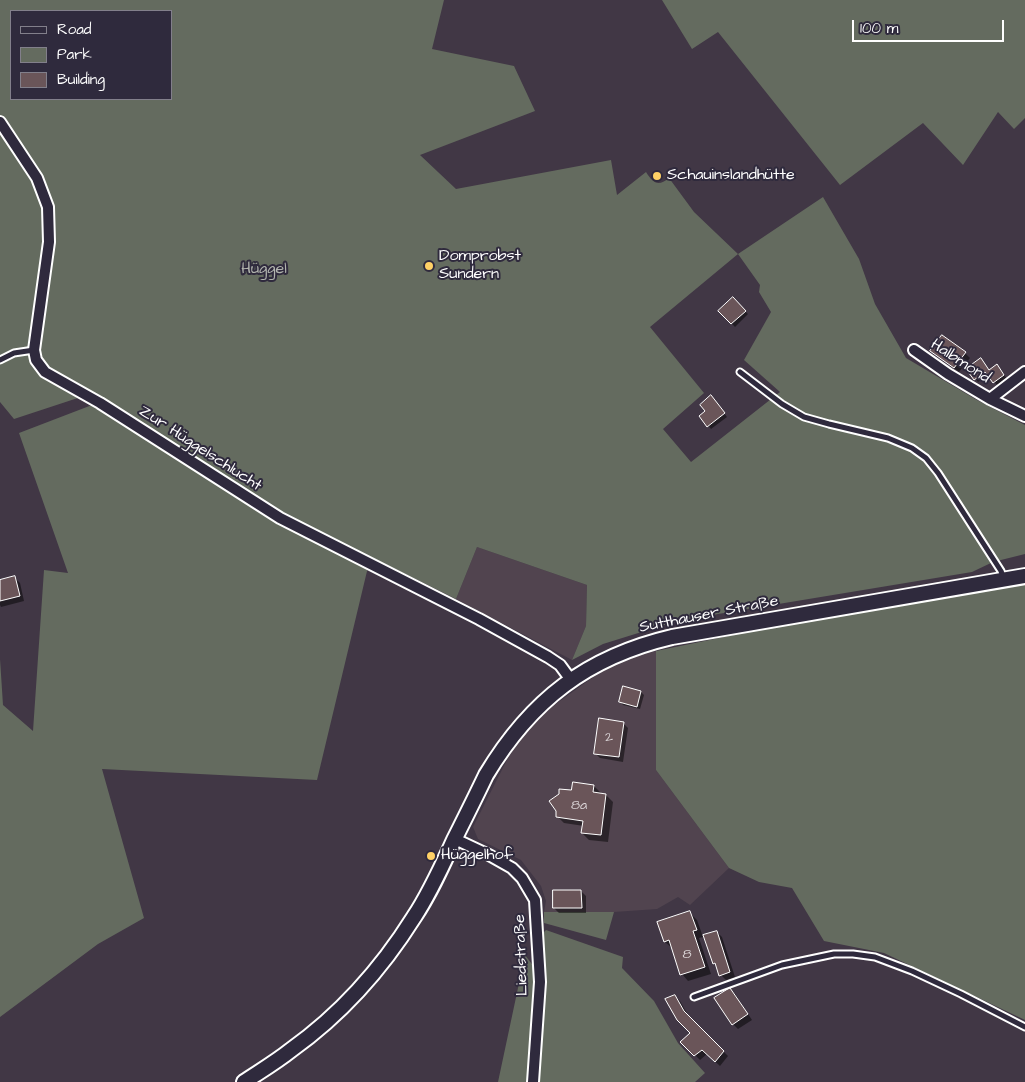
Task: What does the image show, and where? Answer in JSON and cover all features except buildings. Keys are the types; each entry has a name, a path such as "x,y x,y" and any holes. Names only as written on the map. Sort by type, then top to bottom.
{"street":[{"path":"0,122 37,178 48,207 49,242 34,350"},
{"name":"Zur Hüggelschlucht","path":"34,350 36,360 45,372 100,403 280,518 479,619 548,657 560,665 571,680"},
{"name":"Halbmond","path":"914,350 948,374 990,399 1025,416"},
{"name":"Halbmond","path":"990,399 1025,372"},
{"name":"Sutthauser Straße","path":"244,1082 317,1030 340,1009 384,960 415,916 486,775 511,737 543,702 571,680 603,661 649,642 1025,576"},
{"name":"Liedstraße","path":"455,839 512,868 522,878 535,900 540,982 533,1082"}],"lane":[{"path":"0,360 14,353 34,350"},
{"path":"740,372 782,404 804,417 888,438 912,448 926,458 938,473 1001,571 1004,580"},
{"path":"694,997 782,965 834,954 853,954 874,957 912,971 1025,1027"}],"shaded area":[{"path":"477,547 587,585 586,626 572,660 456,599"},
{"path":"656,651 656,770 729,868 690,905 678,897 657,909 614,912 544,912 546,901 541,886 521,860 478,839 473,827 509,756 529,728 553,706 592,678 623,659"}],"green space":[{"name":"Hüggel","path":"0,0 444,0 432,49 514,66 535,111 420,155 456,189 611,160 617,195 646,172 653,181 659,183 669,178 694,212 738,254 823,197 859,259 875,304 906,358 977,400 1025,425 1025,554 993,562 972,572 718,614 664,625 603,644 572,660 586,626 587,585 477,547 456,599 290,517 93,393 14,419 0,402","holes":["738,254 760,285 759,292 771,312 744,360 780,392 691,462 663,429 704,393 650,327"]},
{"path":"662,0 1025,0 1025,118 1014,129 998,112 963,165 923,123 840,185 718,32 692,49"},
{"path":"92,405 272,519 368,567 317,780 102,769 144,918 98,944 0,1017 0,659 3,705 33,731 44,570 68,573 19,433"},
{"path":"1025,583 1025,1020 884,953 824,941 792,888 759,882 729,868 656,770 656,651 806,620"},
{"path":"544,912 614,912 606,940 544,923"},
{"path":"546,930 623,957 622,968 654,1001 678,1043 705,1073 695,1082 498,1082 525,955 544,980 543,933"}],"place":[{"name":"Schauinslandhütte","path":"657,176"},
{"name":"Domprobst Sundern","path":"429,266"},
{"name":"Hüggelhof","path":"431,856"}]}
